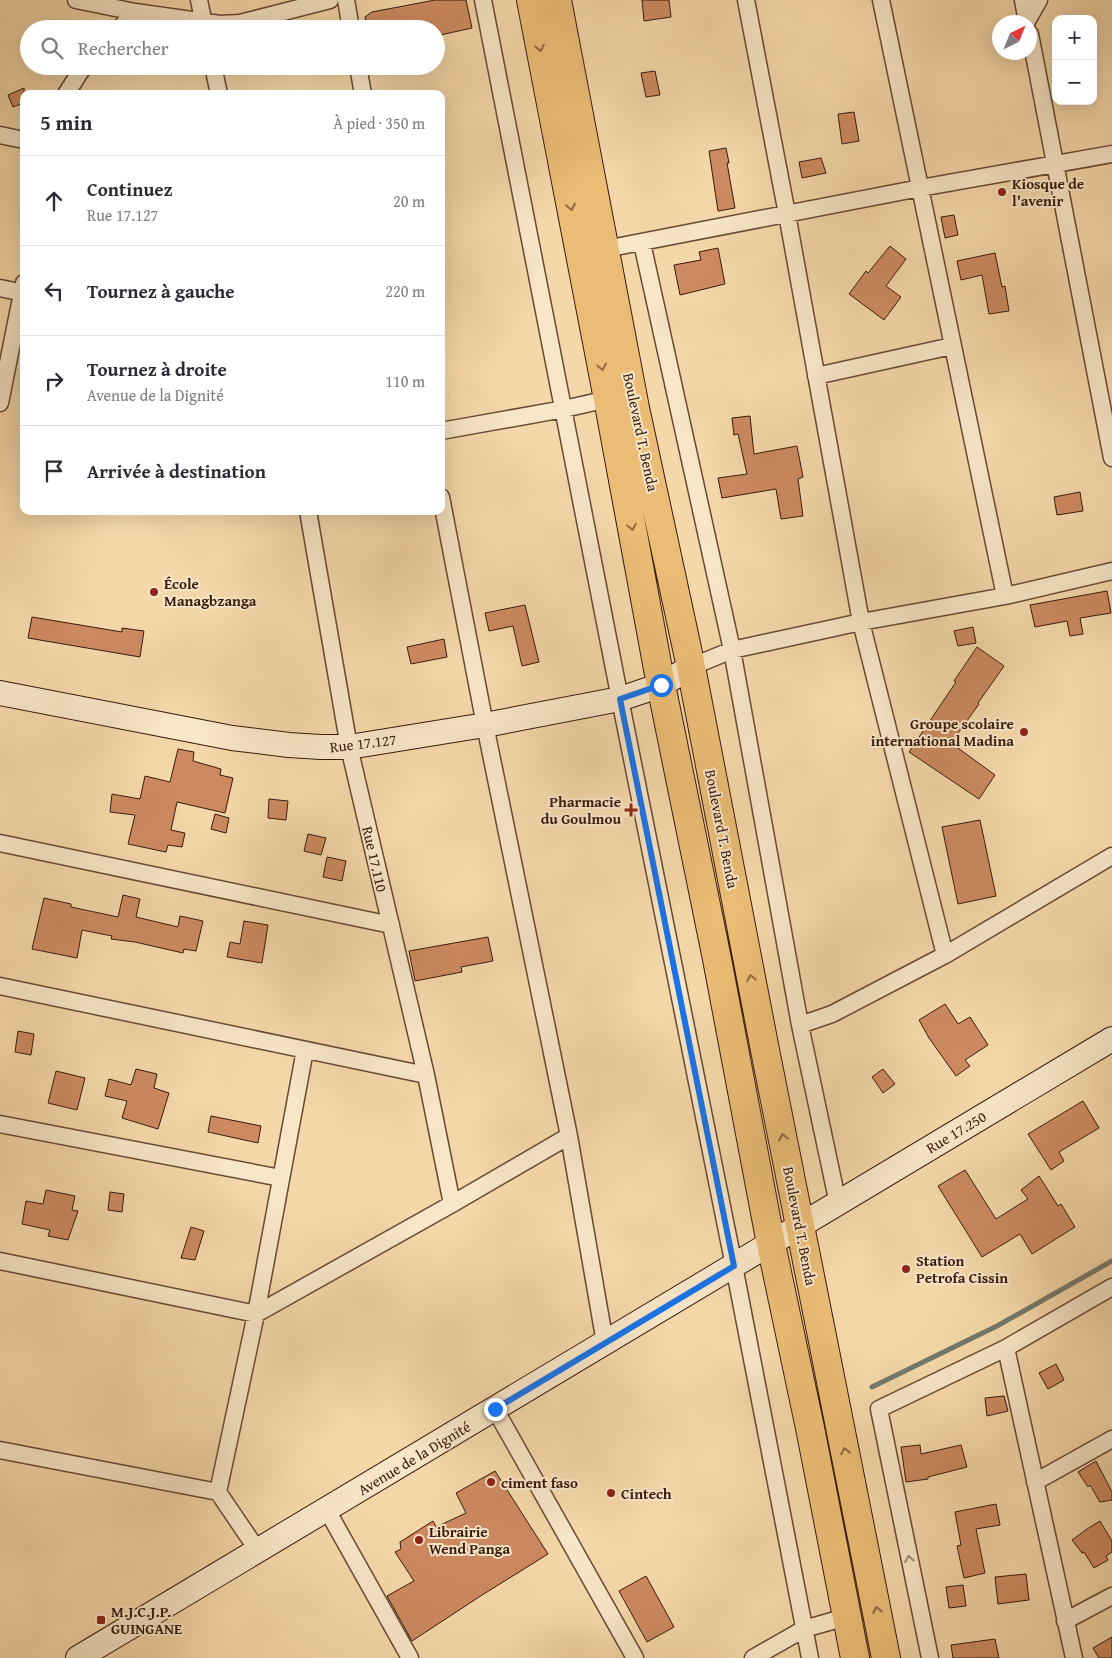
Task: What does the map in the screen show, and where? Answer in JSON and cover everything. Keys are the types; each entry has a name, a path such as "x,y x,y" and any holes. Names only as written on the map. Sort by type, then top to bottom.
{"highway":[{"name":"Boulevard T. Benda","path":"531,0 661,685 855,1658"},
{"name":"Boulevard T. Benda","path":"557,0 635,408 691,667 886,1658"}],"street":[{"path":"76,0 178,20"},
{"path":"199,0 204,20"},
{"path":"255,20 330,0"},
{"path":"346,0 349,20"},
{"path":"483,0 810,1658"},
{"path":"746,0 861,622 945,955"},
{"path":"881,0 952,346 1006,596"},
{"path":"1023,0 1026,15"},
{"path":"1033,15 1039,0"},
{"path":"127,20 135,12"},
{"path":"1035,60 1112,458"},
{"path":"69,90 78,75"},
{"path":"216,75 218,90"},
{"path":"360,75 362,90"},
{"path":"0,135 20,139"},
{"path":"605,249 920,188 1112,154"},
{"path":"642,243 732,650 800,1025 838,1204"},
{"path":"0,288 20,289"},
{"path":"0,403 20,304"},
{"path":"816,376 952,346"},
{"path":"445,430 564,409 608,399"},
{"name":"Rue 17.110","path":"309,515 349,747 426,1075 452,1204"},
{"path":"444,515 485,725 569,1136 605,1343"},
{"path":"691,667 732,650 861,622 1006,596 1112,571"},
{"name":"Rue 17.127","path":"0,693 232,738 321,748 349,747 485,725 620,699 661,685 691,667"},
{"path":"0,843 391,925"},
{"path":"800,1025 832,1014 945,955 1112,856"},
{"path":"0,986 426,1075"},
{"name":"Rue 17.250","path":"800,1226 1112,1039"},
{"path":"218,1492 256,1314 305,1050"},
{"path":"0,1124 281,1178"},
{"path":"0,1261 256,1314 569,1136"},
{"name":"Avenue de la Dignité","path":"78,1658 800,1226"},
{"path":"930,1658 879,1409 1006,1348 1112,1287"},
{"path":"1006,1348 1074,1658"},
{"path":"495,1409 634,1658"},
{"path":"1035,1482 1112,1439"},
{"path":"0,1450 218,1492 258,1551"},
{"path":"327,1510 410,1658"},
{"path":"1065,1621 1112,1596"},
{"path":"753,1658 804,1629 846,1617"}],"building":[{"path":"435,0 466,0 472,28 445,34 445,20 366,20 365,17 372,12"},
{"path":"642,0 669,0 671,17 644,21"},
{"path":"655,71 660,95 646,97 641,73"},
{"path":"24,88 24,90 20,90 20,104 13,107 8,95"},
{"path":"854,112 859,141 842,144 838,114"},
{"path":"726,148 735,208 718,211 709,151"},
{"path":"821,158 826,173 802,178 799,162"},
{"path":"954,215 958,235 945,238 941,217"},
{"path":"890,246 906,259 886,286 901,297 884,320 849,294 866,271 868,273"},
{"path":"718,248 725,284 680,295 674,265 701,260 699,252"},
{"path":"995,253 1002,287 1005,286 1009,311 989,314 982,275 961,280 957,261"},
{"path":"750,416 754,454 797,446 803,477 798,479 803,516 781,519 776,489 722,498 718,478 747,474 738,434 734,435 732,418"},
{"path":"1080,492 1083,511 1057,515 1054,497"},
{"path":"1107,591 1111,613 1080,618 1083,634 1070,636 1067,621 1035,627 1030,605"},
{"path":"525,605 539,662 522,666 513,626 489,631 485,613"},
{"path":"32,617 122,632 122,628 144,631 140,657 28,638"},
{"path":"973,627 976,643 958,646 954,631"},
{"path":"444,639 447,657 411,664 407,647"},
{"path":"977,647 1004,666 951,743 995,775 979,799 909,752"},
{"path":"178,749 194,752 193,761 221,769 220,775 233,778 225,813 177,802 171,830 185,833 182,847 168,845 166,852 128,844 135,815 110,812 112,794 140,799 145,776 170,782"},
{"path":"269,799 288,801 286,820 268,818"},
{"path":"215,814 229,818 226,833 211,829"},
{"path":"980,820 996,896 958,904 942,827"},
{"path":"308,834 326,838 321,855 304,851"},
{"path":"327,857 346,861 342,881 323,877"},
{"path":"123,895 140,899 136,917 178,927 180,916 203,921 196,951 184,949 183,953 135,942 111,939 112,936 82,930 77,958 32,949 44,898 71,904 71,907 118,917"},
{"path":"244,921 268,925 262,963 227,957 230,942 240,944"},
{"path":"488,937 493,961 461,967 462,972 415,981 409,951"},
{"path":"945,1004 958,1024 970,1017 988,1045 965,1060 970,1066 956,1076 929,1038 919,1020"},
{"path":"18,1031 34,1034 31,1055 15,1052"},
{"path":"136,1069 157,1074 154,1088 169,1093 158,1129 122,1118 127,1101 105,1096 109,1079 131,1085"},
{"path":"883,1069 895,1084 883,1093 872,1077"},
{"path":"56,1071 85,1078 77,1110 48,1103"},
{"path":"1083,1101 1099,1128 1059,1152 1064,1161 1051,1170 1028,1134"},
{"path":"211,1116 261,1126 258,1143 208,1132"},
{"path":"965,1170 996,1219 1028,1199 1021,1190 1039,1176 1058,1206 1061,1204 1075,1227 1032,1254 1020,1234 982,1257 938,1186"},
{"path":"46,1190 75,1196 72,1210 78,1211 68,1240 48,1236 50,1230 22,1224 26,1201 43,1204"},
{"path":"110,1192 124,1194 122,1212 108,1210"},
{"path":"191,1227 204,1231 195,1260 181,1258"},
{"path":"1056,1364 1064,1380 1048,1389 1039,1373"},
{"path":"1004,1396 1008,1411 987,1416 985,1398"},
{"path":"920,1445 921,1454 961,1445 967,1467 928,1477 928,1479 906,1482 901,1447"},
{"path":"1096,1461 1112,1492 1112,1500 1100,1502 1090,1485 1088,1487 1078,1472"},
{"path":"495,1471 548,1554 412,1641 387,1596 414,1581 395,1552 401,1549 400,1542 433,1521 436,1527 466,1513 456,1493"},
{"path":"996,1504 1000,1525 976,1529 985,1573 964,1578 957,1546 961,1545 955,1512"},
{"path":"1100,1521 1112,1541 1112,1552 1106,1556 1108,1560 1094,1568 1084,1552 1082,1553 1072,1540"},
{"path":"1026,1574 1029,1600 998,1604 995,1577"},
{"path":"646,1576 674,1627 647,1642 619,1591"},
{"path":"963,1585 966,1606 949,1608 946,1587"},
{"path":"1112,1637 1112,1658 1099,1658 1093,1648"},
{"path":"995,1639 999,1658 953,1658 951,1645"}],"waterway":[{"path":"872,1387 997,1326 1112,1261"}],"place":[{"name":"Kiosque de l'avenir","path":"1002,192"},
{"name":"École Managbzanga","path":"154,592"},
{"name":"Groupe scolaire international Madina","path":"1024,732"},
{"name":"Pharmacie du Goulmou","path":"631,810"},
{"name":"Station Petrofa Cissin","path":"906,1269"},
{"name":"ciment faso","path":"491,1482"},
{"name":"Cintech","path":"611,1493"},
{"name":"Librairie Wend Panga","path":"419,1540"},
{"name":"M.J.C.J.P. GUINGANE","path":"101,1620"}],"route":[{"path":"495,1409 734,1266 620,699 661,685"}]}
